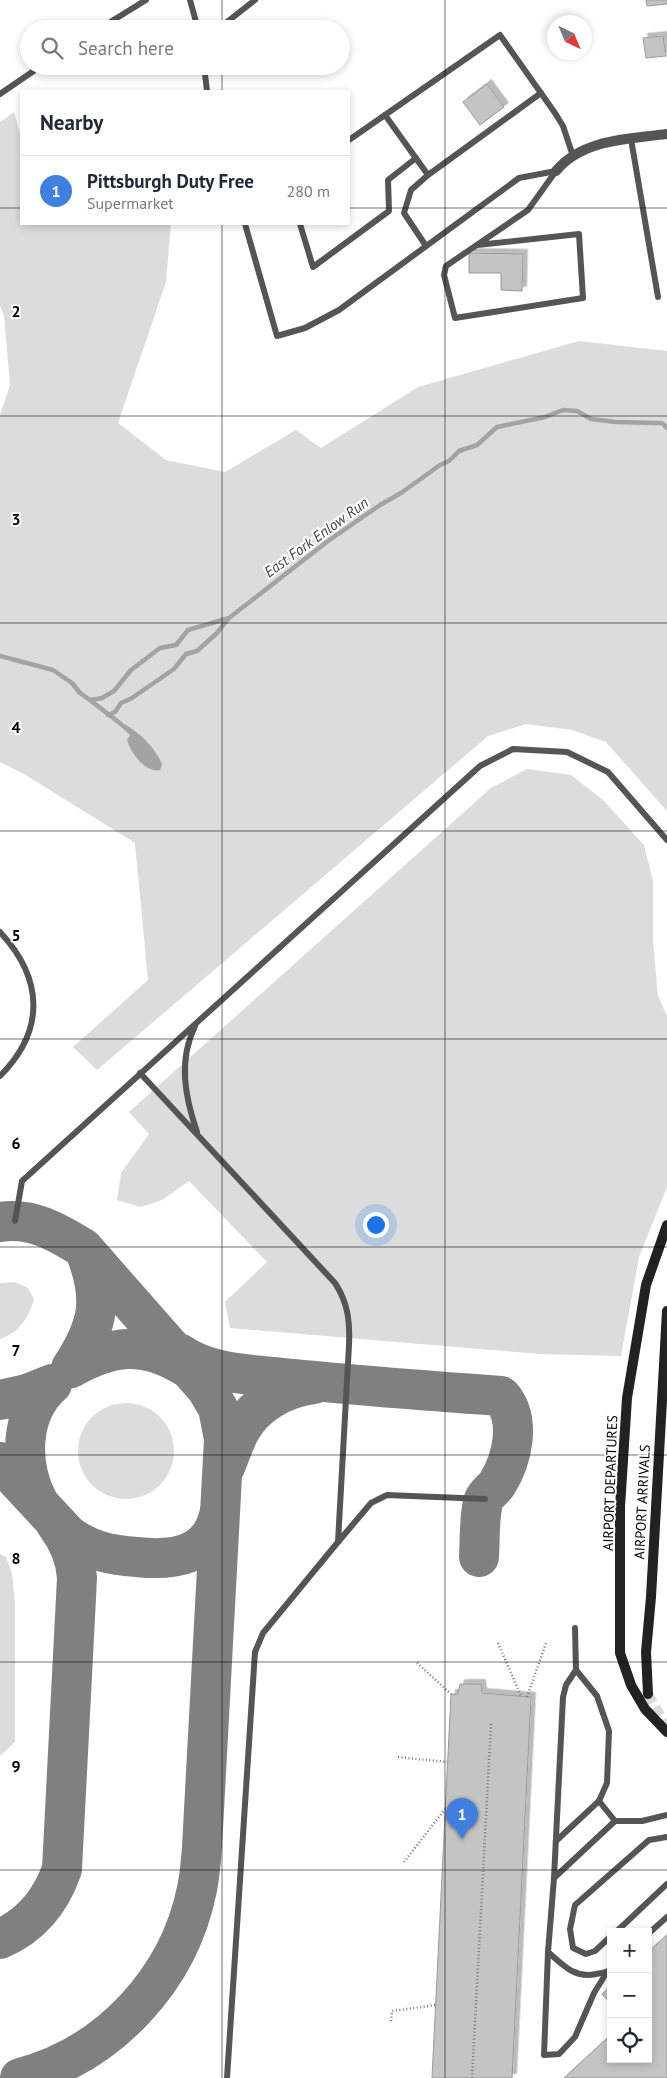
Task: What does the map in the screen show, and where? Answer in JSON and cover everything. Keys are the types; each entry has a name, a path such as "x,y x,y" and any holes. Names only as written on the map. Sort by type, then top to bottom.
{"street":[{"path":"556,171 573,156 603,143 667,134"},
{"name":"AIRPORT DEPARTURES","path":"667,1225 646,1285 627,1398 620,1506 620,1653 631,1685 645,1710 667,1732"},
{"name":"AIRPORT ARRIVALS","path":"648,1694 646,1652 651,1597 667,1311"}],"lane":[{"path":"114,20 146,0"},
{"path":"190,0 196,20"},
{"path":"229,20 255,0"},
{"path":"350,139 500,35 542,93 563,126 573,156"},
{"path":"0,94 28,75"},
{"path":"205,75 207,90"},
{"path":"426,246 404,213 411,190 428,175 542,93"},
{"path":"385,115 428,175"},
{"path":"631,139 658,297"},
{"path":"300,225 314,267 389,211 388,180 416,158"},
{"path":"477,245 579,234 583,298 455,318 444,275 446,266 528,210 556,171"},
{"path":"245,225 277,336 305,328 339,310 519,178 556,171"},
{"path":"15,1221 22,1181 480,766 513,749 568,752 608,772 667,840"},
{"path":"0,932 16,950 26,968 32,990 33,1006 29,1032 24,1044 10,1066 0,1076"},
{"path":"196,1022 188,1042 184,1069 188,1100 199,1136"},
{"path":"140,1073 335,1283 346,1303 350,1320 338,1542"},
{"path":"227,2078 255,1652 263,1633 371,1503 387,1495 484,1499"},
{"path":"575,1628 576,1670 566,1685 563,1698 544,2055 559,2054 575,2037 594,1993 607,1973"},
{"path":"556,1841 599,1801 607,1783 609,1731 597,1696 576,1670"},
{"path":"599,1801 615,1821"},
{"path":"554,1878 615,1821 642,1821 667,1815"},
{"path":"607,1940 595,1950 586,1954 573,1948 570,1928 575,1905 649,1840 667,1837"},
{"path":"620,1928 667,1884"},
{"path":"652,1930 667,1917"},
{"path":"548,1952 572,1973 587,1976 607,1971"}],"path":[{"path":"498,1643 521,1696"},
{"path":"527,1697 546,1643"},
{"path":"417,1663 451,1694"},
{"path":"472,2078 491,1724"},
{"path":"398,1757 447,1762"},
{"path":"404,1862 445,1809"},
{"path":"391,2021 392,2011 436,2005"}],"shaded area":[{"path":"14,112 20,133 20,225 171,225 166,282 118,423 166,460 225,472 296,430 321,448 418,387 579,341 667,351 667,811 606,742 572,730 526,724 488,736 97,1070 73,1047 148,980 135,843 24,774 0,762 0,415 10,385 4,316 0,306 0,122"},
{"path":"121,724 136,732 151,746 162,764 160,770 149,768 139,761 127,740 130,735 120,726"},
{"path":"527,769 571,775 603,800 644,845 653,881 653,942 658,996 667,1016 667,1187 639,1257 621,1356 540,1354 230,1328 225,1302 267,1262 189,1181 162,1200 141,1207 117,1200 121,1173 149,1134 129,1112 491,788"},
{"path":"15,1282 28,1288 34,1299 22,1324 13,1333 0,1339 0,1283"},
{"path":"126,1403 144,1407 160,1417 170,1433 174,1451 170,1469 160,1485 144,1495 126,1499 108,1495 92,1485 82,1469 78,1451 82,1433 92,1417 108,1407"},
{"path":"0,1554 6,1557 12,1573 15,1603 15,1742 0,1756"}],"building":[{"path":"646,0 667,0 667,4 647,6"},
{"path":"663,36 666,56 646,58 643,38"},
{"path":"487,84 504,107 480,125 463,102"},
{"path":"469,253 523,254 522,291 501,290 501,273 469,273"},
{"path":"460,1684 481,1684 482,1693 531,1697 512,2078 432,2078 451,1694 458,1694"},
{"path":"667,1935 667,2078 564,2078 607,2039 607,2063 652,2063 652,1948"},
{"path":"607,1990 607,2000 602,1994"}],"waterway":[{"name":"East Fork Enlow Run","path":"0,656 53,670 72,683 80,693 90,700 102,698 114,691 131,670 160,648 176,645 188,630 229,618 328,541 440,465 449,461 459,451 477,445 497,427 545,417 563,410 577,411 591,419 616,422 662,423 667,428"},
{"path":"108,715 115,712 121,703 132,698 174,669 186,654 197,651 217,633 228,619"},
{"path":"90,700 121,724"}],"taxiway":[{"path":"0,1222 23,1222 44,1227 64,1236 83,1248 206,1388 218,1408 224,1439 202,1852 198,1884 188,1922 174,1953 157,1982 135,2009 110,2032 83,2051 52,2067 20,2078"},
{"path":"85,1251 95,1283 96,1311 88,1338 71,1368 100,1354 128,1349 155,1353 184,1366"},
{"path":"179,1353 205,1366 234,1373 501,1396 511,1416 513,1440 507,1464 497,1484 483,1502 480,1522 479,1557"},
{"path":"0,1400 27,1394 52,1384 33,1409 28,1424 26,1440 25,1456 28,1472 38,1501"},
{"path":"225,1467 240,1431 253,1413 262,1405 281,1394 292,1389 314,1384"},
{"path":"0,1462 68,1535 84,1545 109,1553 150,1558 164,1558 188,1553 199,1547 207,1539 214,1529 219,1515"},
{"path":"0,1939 22,1927 39,1911 46,1902 62,1869 77,1578 71,1550 56,1524"}],"tunnel":[{"path":"648,1694 666,1726"}],"place":[{"name":"Pittsburgh Duty Free","path":"462,1839"}]}
